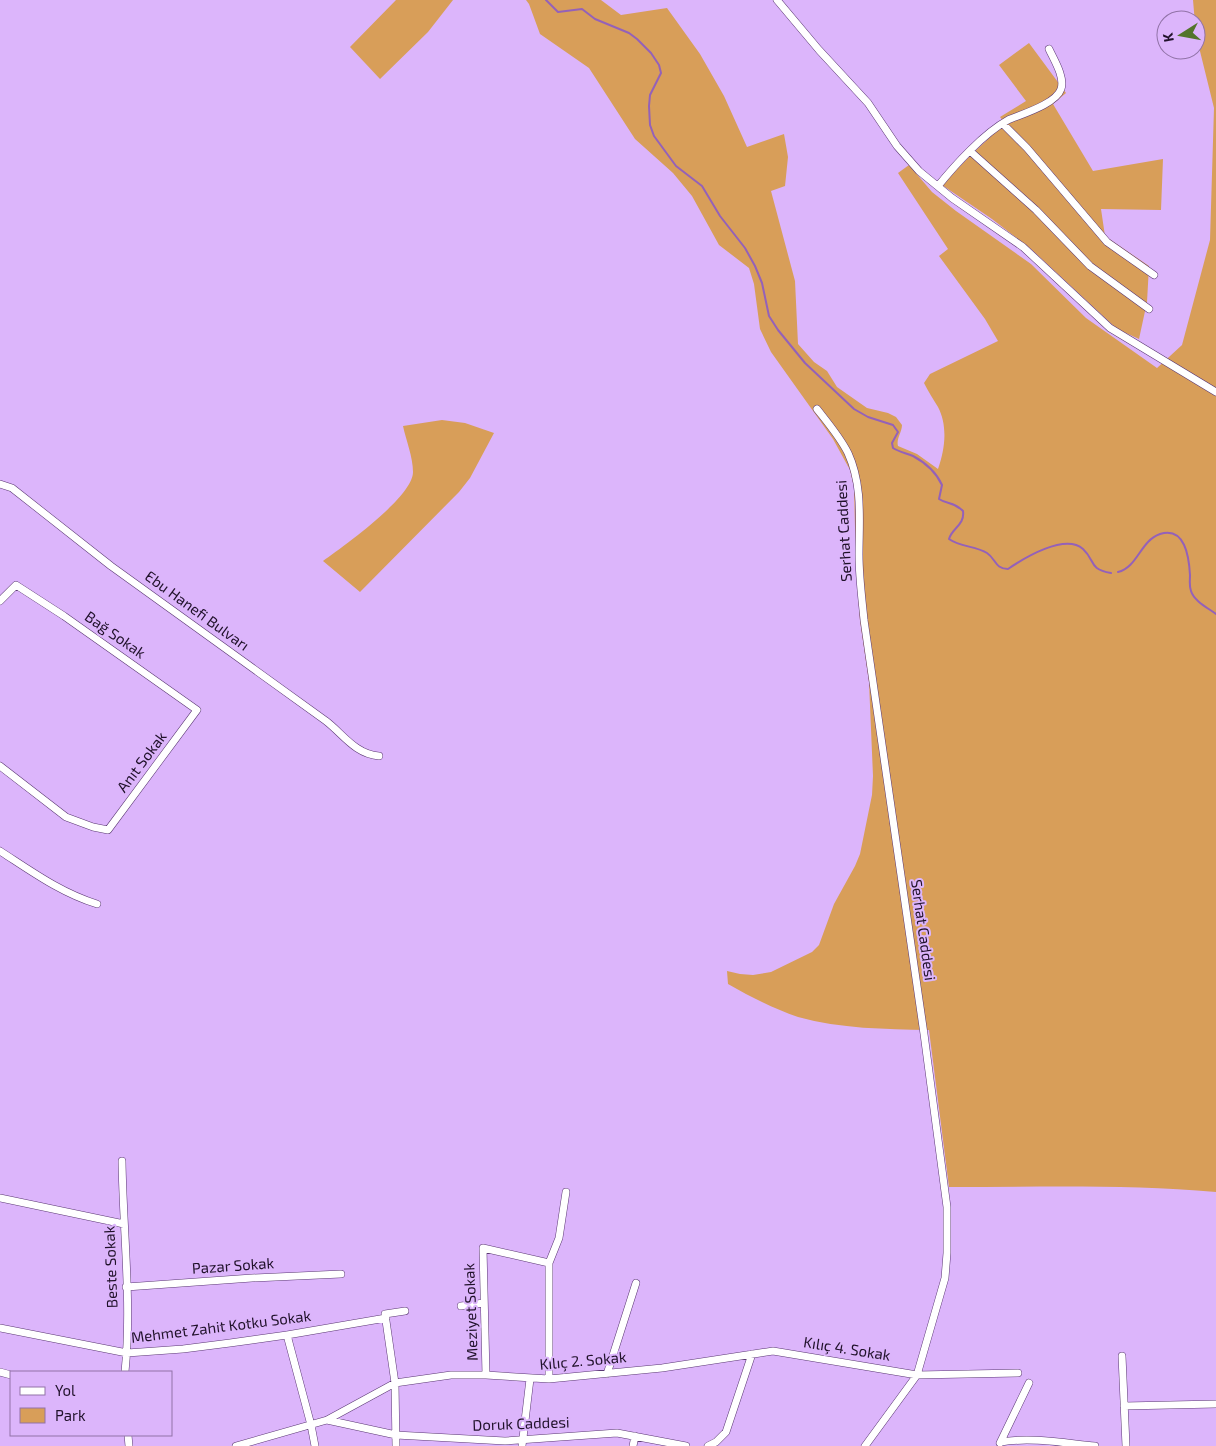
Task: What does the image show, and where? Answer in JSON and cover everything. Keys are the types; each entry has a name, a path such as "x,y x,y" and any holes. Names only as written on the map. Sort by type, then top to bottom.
{"street":[{"path":"776,0 807,38 868,103 911,163 952,198 1023,247 1110,328 1216,392"},
{"path":"938,186 970,151 1003,124 1035,109 1058,93 1061,86 1060,76 1049,49"},
{"path":"1003,124 1027,148 1107,242 1154,274"},
{"path":"970,151 1036,210 1081,258 1149,308"},
{"name":"Serhat Caddesi","path":"817,409 847,453 855,473 859,494 859,557 864,620 922,1016 947,1207 945,1278 917,1375 865,1446"},
{"name":"Ebu Hanefi Bulvarı","path":"0,484 12,488 111,566 326,721 354,747 366,754 379,756"},
{"name":"Bağ Sokak","path":"0,601 16,585 72,621 197,710"},
{"name":"Anıt Sokak","path":"0,766 66,817 93,827 108,830 197,710"},
{"path":"0,851 56,887 79,899 97,904"},
{"name":"Beste Sokak","path":"122,1161 127,1353 125,1371"},
{"path":"549,1379 549,1263 559,1238 566,1192"},
{"path":"0,1198 124,1224"},
{"name":"Meziyet Sokak","path":"486,1375 483,1248 549,1263"},
{"name":"Pazar Sokak","path":"126,1287 342,1274"},
{"path":"608,1374 636,1284"},
{"path":"461,1306 484,1303"},
{"name":"Mehmet Zahit Kotku Sokak","path":"0,1328 127,1353 183,1349 287,1335 405,1311"},
{"path":"385,1316 396,1383 396,1446"},
{"path":"287,1335 315,1446"},
{"name":"Kılıç 4. Sokak","path":"773,1351 917,1375 1018,1373"},
{"name":"Kılıç 2. Sokak","path":"236,1446 327,1420 396,1383 451,1375 549,1379 608,1374 662,1368 773,1351"},
{"path":"708,1446 716,1442 726,1432 752,1354"},
{"path":"1122,1356 1126,1446"},
{"path":"523,1443 530,1379"},
{"path":"1000,1444 1029,1383"},
{"path":"1124,1406 1216,1404"},
{"name":"Doruk Caddesi","path":"327,1420 396,1435 523,1443 617,1433 686,1446"},
{"path":"633,1446 635,1436"},
{"path":"1000,1444 1015,1440 1031,1440 1095,1446"}],"green space":[{"path":"396,0 453,0 428,32 380,79 350,47"},
{"path":"526,0 601,0 621,15 667,8 700,54 724,96 747,147 784,134 788,157 785,186 771,191 795,281 798,344 814,362 827,371 837,387 867,408 896,417 902,425 898,446 917,454 938,469 944,446 943,422 938,407 924,383 930,374 998,341 985,319 939,256 948,249 898,173 909,165 932,192 1031,264 1086,318 1157,368 1182,345 1210,240 1214,108 1202,60 1206,60 1206,10 1194,10 1193,0 1216,0 1216,1192 1116,1187 949,1187 929,1030 863,1028 814,1021 780,1010 728,984 727,971 753,975 771,972 812,952 819,945 834,904 860,854 872,795 873,776 869,682 860,621 856,567 854,487 850,470 833,439 771,352 760,329 754,284 749,268 719,245 692,196 673,173 635,139 589,68 540,34"},
{"path":"1029,43 1066,93 1053,104 1093,171 1163,159 1161,210 1101,209 1105,236 1149,266 1147,302 1139,339 1117,329 1031,249 992,219 942,185 1005,123 1000,117 1026,101 999,65"},
{"path":"442,420 465,423 494,433 470,478 459,492 360,592 323,561 376,520 402,494 410,482 413,466 403,426"}],"waterway":[{"path":"546,0 558,12 582,9 595,19 629,33 651,53 659,65 661,73 650,95 650,125 654,136 676,166 702,186 720,216 745,248 762,283 769,316 805,363 854,409 868,417 893,425 898,432 892,443 893,448 913,456 930,468 942,485 939,499 963,511 962,520 949,539 958,544 987,553 1004,569 1008,569 1024,559 1056,545 1075,545 1087,553 1095,567 1111,573"},
{"path":"1118,572 1130,565 1153,537 1160,534 1175,534 1187,552 1190,587 1193,595 1216,614"}]}
